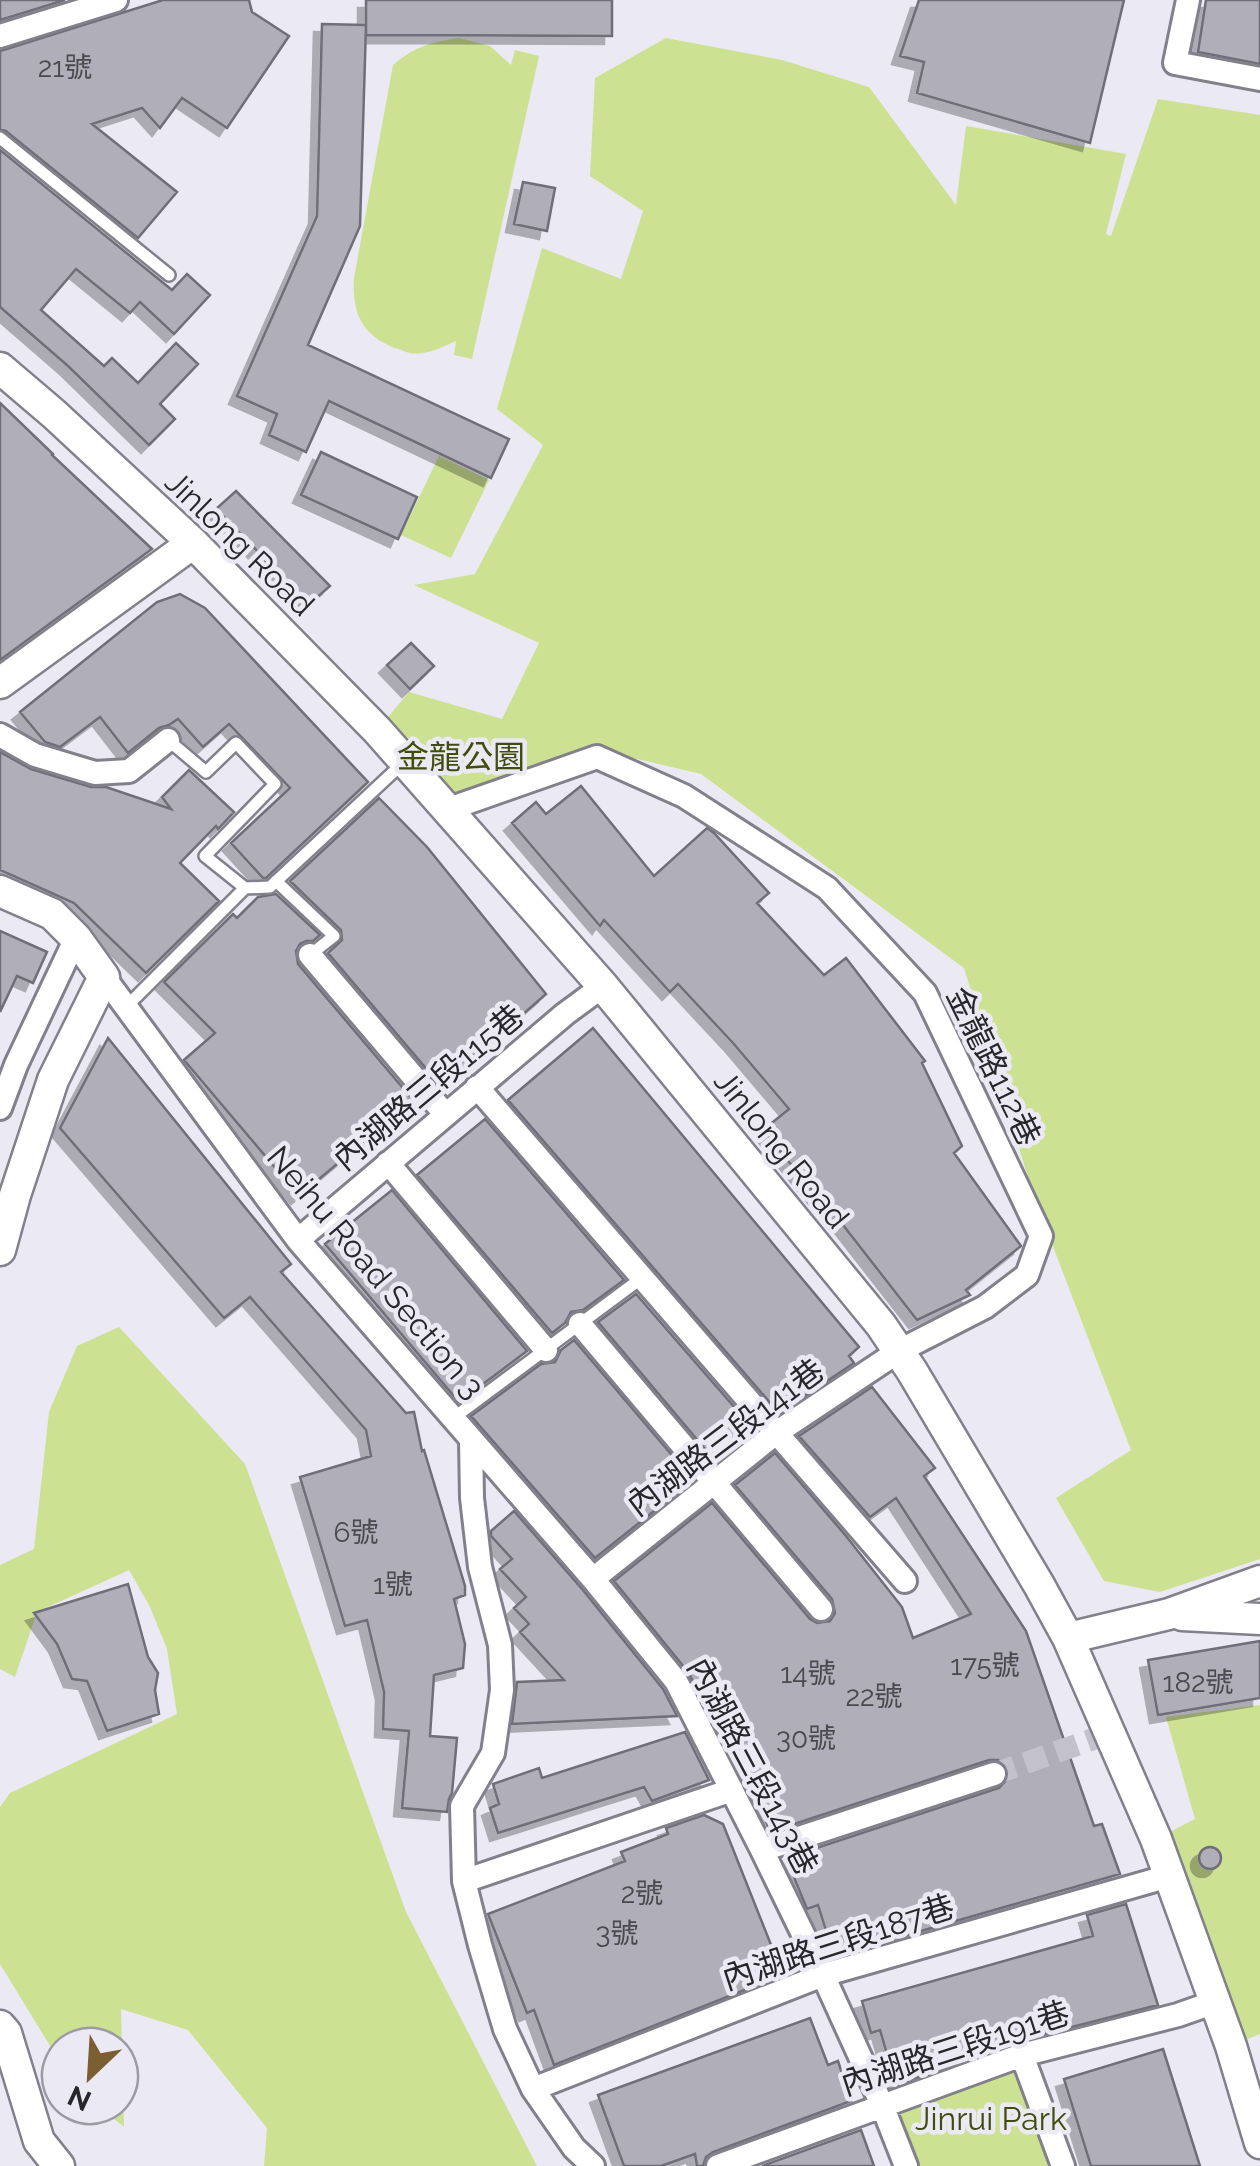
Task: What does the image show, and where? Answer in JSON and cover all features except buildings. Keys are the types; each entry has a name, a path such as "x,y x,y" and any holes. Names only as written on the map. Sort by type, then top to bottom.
{"street":[{"path":"0,36 116,0"},
{"path":"1188,0 1175,63 1260,79"},
{"name":"Jinlong Road","path":"0,368 193,543 377,730 603,986 881,1325 1068,1638 1156,1839 1232,2046 1260,2143"},
{"path":"0,683 193,543"},
{"path":"0,735 35,755 95,773 130,772 168,740"},
{"name":"金龍路112巷","path":"446,810 596,757 684,796 827,888 925,993 1041,1236 1026,1275 985,1307 899,1351"},
{"name":"Neihu Road Section 3","path":"0,891 52,914 76,938 298,1240 471,1441 472,1498 480,1567 500,1645 502,1690 493,1753 462,1806 464,1881 505,2029 533,2089 574,2148 593,2166"},
{"path":"0,1108 76,938"},
{"path":"310,956 445,1114"},
{"path":"0,1250 53,1080 104,977"},
{"name":"內湖路三段115巷","path":"298,1240 564,1014 603,986"},
{"path":"477,1087 905,1581"},
{"path":"388,1163 546,1350"},
{"path":"580,1324 821,1609"},
{"name":"內湖路三段141巷","path":"593,1579 776,1433 899,1351"},
{"name":"內湖路三段143巷","path":"471,1441 676,1680 822,1975 906,2166"},
{"path":"1068,1638 1169,1614 1260,1581"},
{"path":"1169,1614 1260,1619"},
{"path":"762,1850 994,1774"},
{"path":"464,1881 732,1790"},
{"name":"內湖路三段187巷","path":"533,2089 822,1975 1169,1876"},
{"name":"內湖路三段191巷","path":"718,2166 1022,2055 1178,2016 1216,2002"},
{"path":"0,2026 6,2033 40,2141 59,2166"},
{"path":"1022,2055 1063,2166"}],"lane":[{"path":"0,138 169,275"},
{"path":"168,740 206,772 236,744 275,784 205,856 245,888 270,887 405,762"},
{"path":"276,881 334,936 310,956"},
{"path":"126,1007 245,888"},
{"path":"452,1419 644,1277"}],"green space":[{"path":"459,38 490,46 511,65 515,50 539,56 472,359 454,355 456,341 416,354 383,343 361,321 354,290 393,65 423,46"},
{"name":"金龍公園","path":"666,38 782,60 869,87 956,205 966,126 1126,154 1106,234 1111,236 1158,99 1260,115 1260,1559 1160,1592 1104,1581 1056,1498 1131,1450 1034,1197 964,968 701,774 587,747 587,760 446,810 377,730 409,692 502,719 539,643 414,585 475,574 543,445 497,409 542,248 621,279 643,211 590,176 595,78"},
{"path":"439,456 489,480 451,558 401,535"},
{"path":"119,1327 245,1464 406,1912 537,2166 264,2166 267,2128 188,2030 121,2009 121,2026 40,2026 40,2029 0,1964 0,1807 10,1793 177,1714 167,1649 129,1570 37,1612 15,1677 0,1669 0,1565 34,1549 49,1412 77,1346"},
{"path":"1260,1705 1260,2034 1231,2046 1156,1839 1195,1819 1166,1717"},
{"name":"Jinrui Park","path":"1022,2055 1063,2166 906,2166 882,2105"}],"tunnel":[{"path":"994,1774 1108,1734"}]}
